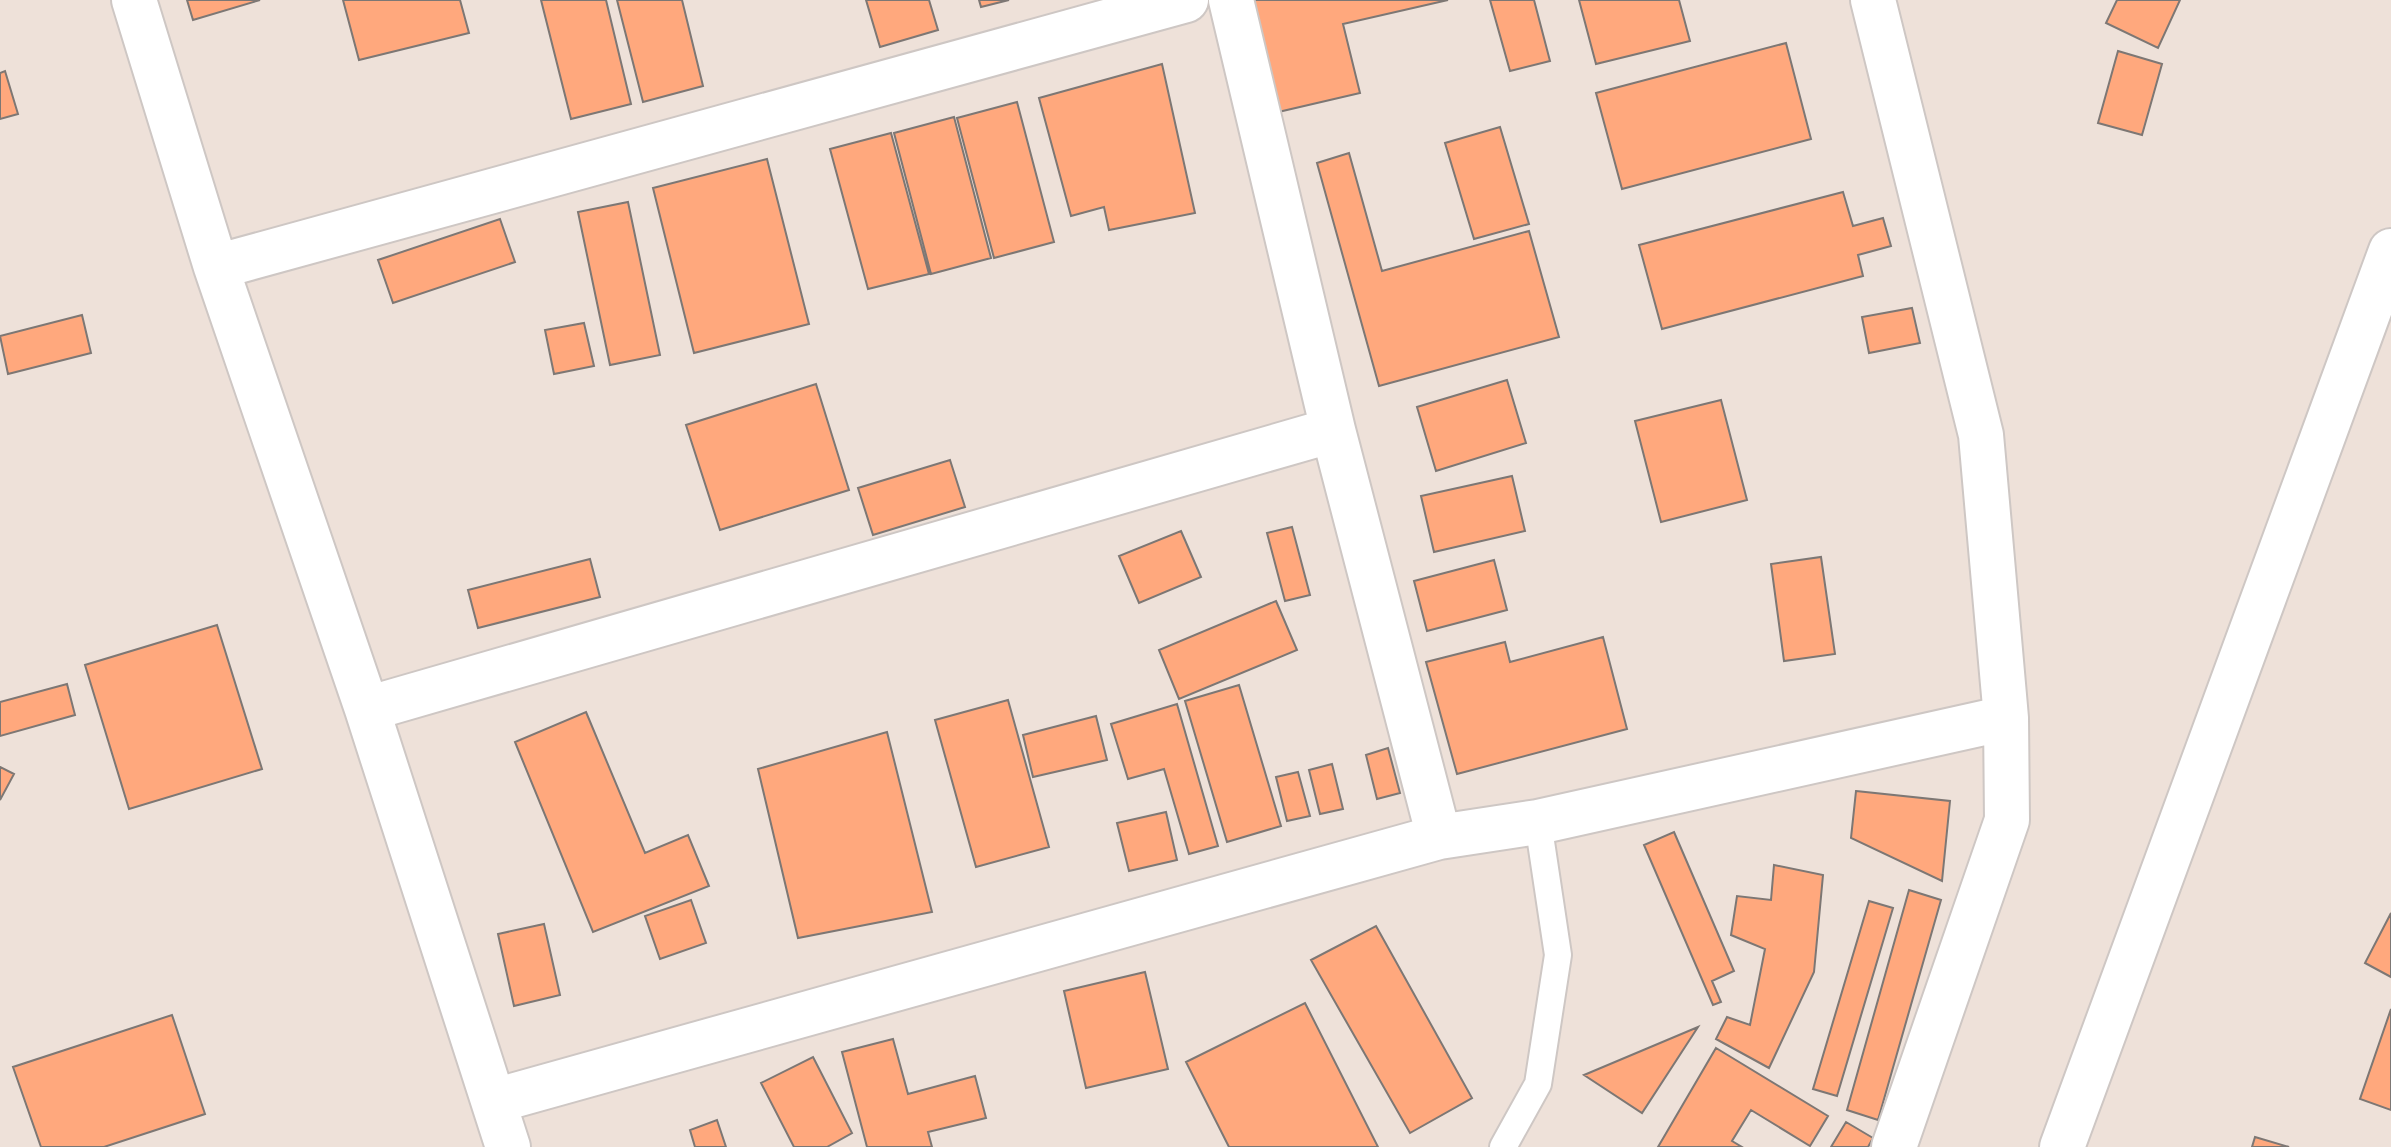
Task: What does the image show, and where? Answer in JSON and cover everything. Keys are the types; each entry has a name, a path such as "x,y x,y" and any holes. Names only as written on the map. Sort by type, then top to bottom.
{"street":[{"path":"134,0 216,267 367,709 508,1147"},
{"path":"216,267 1186,0"},
{"path":"1231,0 1333,430 1439,837"},
{"path":"1873,0 1981,435 2006,718 2007,820 1894,1147"},
{"path":"2062,1147 2391,251"},
{"path":"367,709 1333,430"},
{"path":"494,1101 1439,837 1538,822 2006,718"}],"lane":[{"path":"1503,1147 1538,1084 1558,955 1538,822"}],"shaded area":[{"path":"0,0 2391,0 2391,1147 0,1147"}],"building":[{"path":"187,0 260,0 193,20"},
{"path":"343,0 460,0 469,33 359,60"},
{"path":"541,0 606,0 631,104 571,119"},
{"path":"617,0 682,0 703,86 643,102"},
{"path":"866,0 929,0 938,30 880,47"},
{"path":"979,0 1009,0 981,7"},
{"path":"1247,0 1448,0 1343,24 1360,93 1274,113"},
{"path":"1490,0 1534,0 1550,61 1510,71"},
{"path":"1579,0 1679,0 1690,41 1596,64"},
{"path":"2117,0 2180,0 2158,48 2106,23"},
{"path":"1786,43 1811,139 1622,189 1596,93"},
{"path":"2118,51 2162,64 2142,135 2098,123"},
{"path":"1162,64 1195,213 1109,230 1104,207 1071,216 1039,98"},
{"path":"5,71 18,114 0,119 0,73"},
{"path":"1017,102 1054,242 994,258 957,118"},
{"path":"954,117 991,258 931,274 894,133"},
{"path":"1500,127 1529,224 1474,239 1445,143"},
{"path":"891,133 929,274 868,289 830,149"},
{"path":"1349,153 1382,271 1529,231 1559,337 1379,386 1317,163"},
{"path":"767,159 809,324 694,353 653,188"},
{"path":"1843,192 1853,226 1883,218 1891,246 1858,255 1863,276 1662,329 1639,245"},
{"path":"628,202 660,355 610,365 578,212"},
{"path":"500,219 515,262 393,303 378,260"},
{"path":"1912,308 1920,343 1869,353 1862,317"},
{"path":"82,315 91,353 8,374 0,336"},
{"path":"584,323 594,366 554,374 545,330"},
{"path":"1507,380 1526,443 1436,471 1417,407"},
{"path":"816,384 849,490 720,530 686,425"},
{"path":"1721,400 1747,500 1661,522 1635,421"},
{"path":"950,460 965,507 873,535 858,488"},
{"path":"1512,476 1525,531 1434,552 1421,496"},
{"path":"1292,527 1310,595 1285,601 1267,533"},
{"path":"1181,531 1201,577 1139,603 1119,556"},
{"path":"1821,557 1835,654 1784,661 1771,564"},
{"path":"590,559 600,597 478,628 468,590"},
{"path":"1494,560 1507,610 1427,631 1414,581"},
{"path":"1276,601 1297,650 1179,699 1159,650"},
{"path":"217,625 262,769 129,809 85,665"},
{"path":"1603,637 1627,729 1457,774 1426,662 1505,642 1510,662"},
{"path":"67,684 75,715 0,736 0,702"},
{"path":"1239,685 1281,826 1227,842 1185,701"},
{"path":"1008,700 1049,847 976,867 935,720"},
{"path":"1177,704 1218,846 1189,854 1164,769 1128,779 1111,724"},
{"path":"586,712 645,853 688,835 709,886 593,932 515,742"},
{"path":"1096,716 1107,760 1033,777 1023,735"},
{"path":"887,732 932,912 798,938 758,769"},
{"path":"1388,748 1400,793 1377,799 1366,755"},
{"path":"1332,764 1343,809 1320,814 1309,770"},
{"path":"0,767 14,774 0,800"},
{"path":"1298,772 1310,816 1287,821 1276,777"},
{"path":"1856,791 1950,801 1942,881 1851,838"},
{"path":"1166,812 1177,860 1129,871 1117,823"},
{"path":"1674,832 1734,971 1712,981 1721,1002 1713,1005 1644,845"},
{"path":"1774,865 1823,875 1814,972 1769,1068 1716,1039 1727,1017 1750,1025 1765,949 1731,935 1737,896 1771,900"},
{"path":"1909,890 1941,900 1878,1120 1847,1110"},
{"path":"691,900 706,943 660,959 645,916"},
{"path":"1869,901 1893,908 1837,1096 1813,1089"},
{"path":"2391,913 2391,977 2365,963"},
{"path":"544,924 560,995 514,1006 498,934"},
{"path":"1376,926 1472,1098 1410,1133 1311,960"},
{"path":"1145,972 1168,1069 1086,1088 1064,991"},
{"path":"1305,1003 1378,1147 1229,1147 1186,1062"},
{"path":"2391,1009 2391,1110 2360,1099"},
{"path":"172,1015 205,1114 104,1147 41,1147 13,1067"},
{"path":"1698,1027 1642,1113 1584,1075"},
{"path":"893,1039 908,1094 975,1076 986,1118 928,1132 932,1147 867,1147 842,1052"},
{"path":"1716,1048 1828,1116 1810,1146 1751,1110 1732,1141 1742,1147 1658,1147"},
{"path":"813,1057 852,1133 827,1147 794,1147 761,1083"},
{"path":"717,1120 726,1147 695,1147 690,1130"},
{"path":"1846,1122 1873,1138 1868,1147 1831,1147"},
{"path":"2255,1137 2289,1147 2252,1147"}]}
